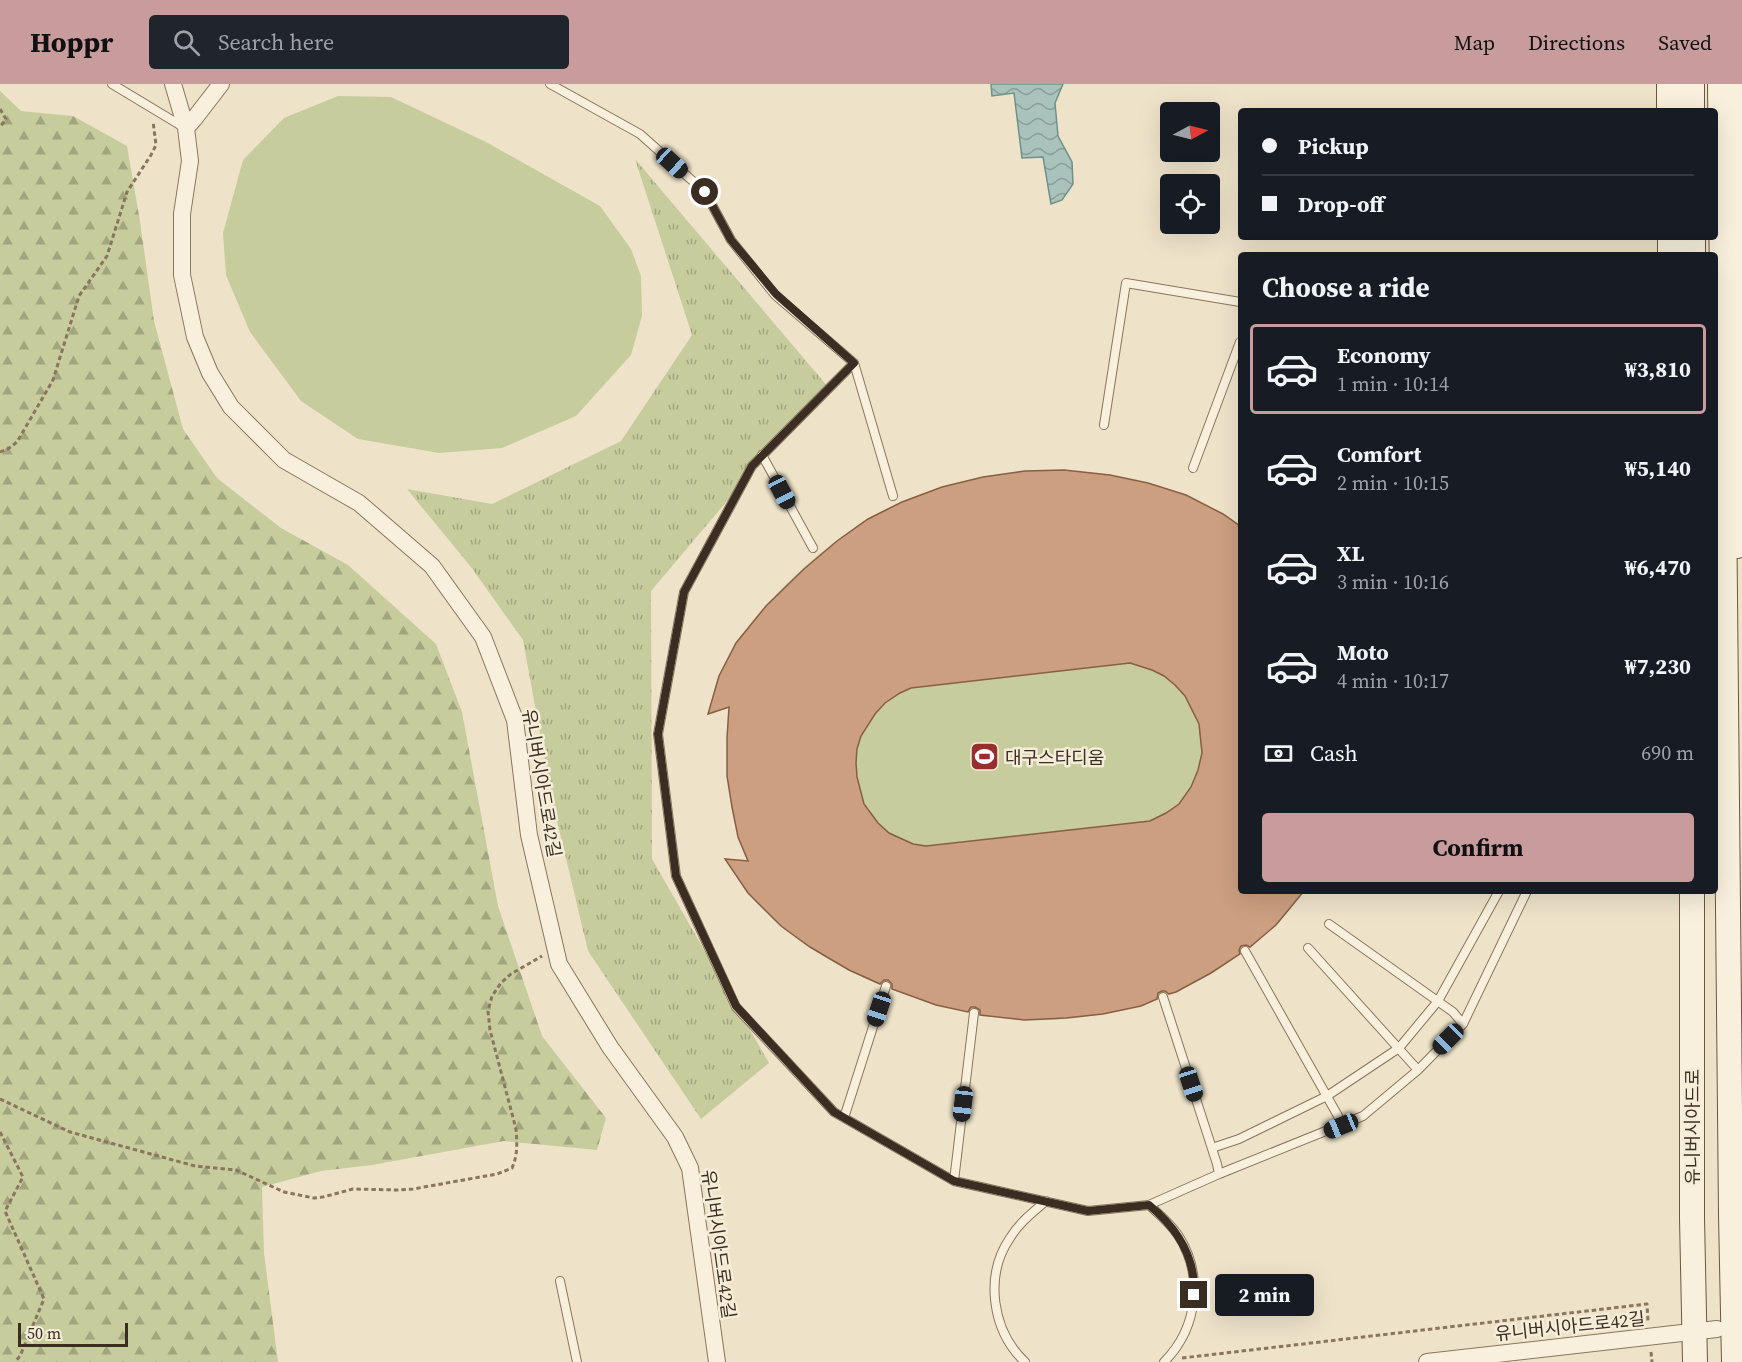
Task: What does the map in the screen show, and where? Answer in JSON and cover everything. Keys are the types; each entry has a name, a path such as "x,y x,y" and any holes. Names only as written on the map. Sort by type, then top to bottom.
{"main road":[{"path":"1669,84 1669,108"},
{"path":"1692,84 1692,108"},
{"name":"유니버시아드로","path":"1720,84 1734,1362"},
{"path":"1725,668 1741,507 1740,84"},
{"name":"유니버시아드로","path":"1692,894 1692,1218 1706,1330 1695,1362"}],"street":[{"name":"유니버시아드로42길","path":"174,84 186,128 190,161 182,214 182,275 195,338 210,373 231,406 284,460 359,503 432,566 483,637 515,720 529,835 559,964 610,1047 675,1137 690,1168 707,1304 717,1362"},
{"path":"186,128 221,84"},
{"name":"유니버시아드로42길","path":"1427,1362 1706,1330"}],"lane":[{"path":"112,84 186,128"},
{"path":"550,84 640,134 705,192 731,240 776,294 854,363 893,496"},
{"path":"1104,425 1126,283 1238,302"},
{"path":"1193,468 1238,347"},
{"path":"854,363 752,466 684,592 658,734 676,876 736,1006 834,1112 954,1181 1088,1211 1149,1205 1363,1116 1418,1070 1463,1024 1526,894"},
{"path":"762,455 813,548"},
{"path":"1212,1149 1239,1139 1327,1096 1399,1048 1438,1001 1497,894"},
{"path":"1329,924 1438,1001 1463,1024"},
{"path":"1308,948 1418,1070"},
{"path":"1245,951 1338,1116 1341,1126"},
{"path":"844,1118 886,986"},
{"path":"1163,997 1219,1174"},
{"path":"954,1181 974,1013"},
{"path":"1025,1362 1004,1335 996,1311 994,1286 999,1262 1008,1239 1023,1220 1046,1202"},
{"path":"1149,1205 1178,1234 1189,1257 1194,1282 1193,1308 1186,1333 1165,1361"},
{"path":"560,1281 577,1362"}],"path":[{"path":"0,452 17,442 53,380 79,296 107,256 127,192 156,145 152,108"},
{"path":"0,109 6,119 0,127"},
{"path":"0,1100 70,1132 195,1166 236,1170 302,1196 323,1197 353,1189 413,1189 506,1172 513,1168 515,1163 516,1129 490,1030 488,1011 492,996 501,982 555,949"},
{"path":"0,1132 23,1177 4,1211 44,1299 20,1356 15,1362"},
{"path":"1165,1361 1647,1304 1652,1362"}],"green space":[{"path":"0,91 21,111 73,116 127,146 154,321 183,429 217,478 281,528 348,565 436,644 462,712 498,906 542,1036 606,1118 597,1150 504,1141 372,1165 321,1171 262,1187 264,1253 278,1362 0,1362"},
{"path":"338,96 391,97 486,142 600,206 631,249 641,276 642,316 631,355 576,416 502,448 439,453 358,439 301,401 250,332 226,275 223,233 243,160 284,118"},
{"path":"635,159 829,388 760,462 651,591 652,859 769,1063 701,1119 588,951 553,804 523,640 471,567 407,489 492,504 621,441 692,335"},
{"name":"대구스타디움","path":"1064,470 1112,476 1177,493 1238,525 1238,894 1302,894 1278,922 1235,956 1194,983 1150,1003 1081,1017 1022,1020 985,1015 910,996 873,982 837,964 804,943 774,920 748,893 725,859 748,861 732,804 727,747 729,708 708,714 718,679 746,630 782,588 845,534 866,520 903,501 932,490 972,479"}],"water":[{"path":"991,84 1063,84 1055,103 1058,136 1072,162 1073,184 1062,200 1051,204 1043,157 1022,158 1014,93 992,96"}],"building":[{"name":"대구스타디움","path":"1064,470 1110,475 1148,483 1186,495 1238,525 1238,894 1302,894 1276,925 1250,947 1241,946 1240,954 1176,992 1169,994 1162,991 1158,993 1157,999 1141,1006 1103,1014 1024,1020 980,1015 980,1010 975,1007 971,1007 968,1012 936,1005 892,989 892,984 888,980 880,984 849,970 810,947 781,926 748,893 725,859 748,861 738,837 727,776 729,707 708,714 719,676 736,643 766,606 804,569 868,519 902,502 942,487 983,477 1025,471","holes":["1130,663 1164,676 1185,696 1199,724 1202,753 1191,787 1179,804 1150,821 926,846 913,844 889,833 878,823 864,804 856,763 861,736 885,703 911,688"]}],"place":[{"name":"대구스타디움","path":"984,757"}],"route":[{"path":"705,192 731,240 776,294 854,363 752,466 684,592 658,734 676,876 736,1006 834,1112 954,1181 1088,1211 1149,1205 1178,1234 1189,1257 1194,1295"}]}
